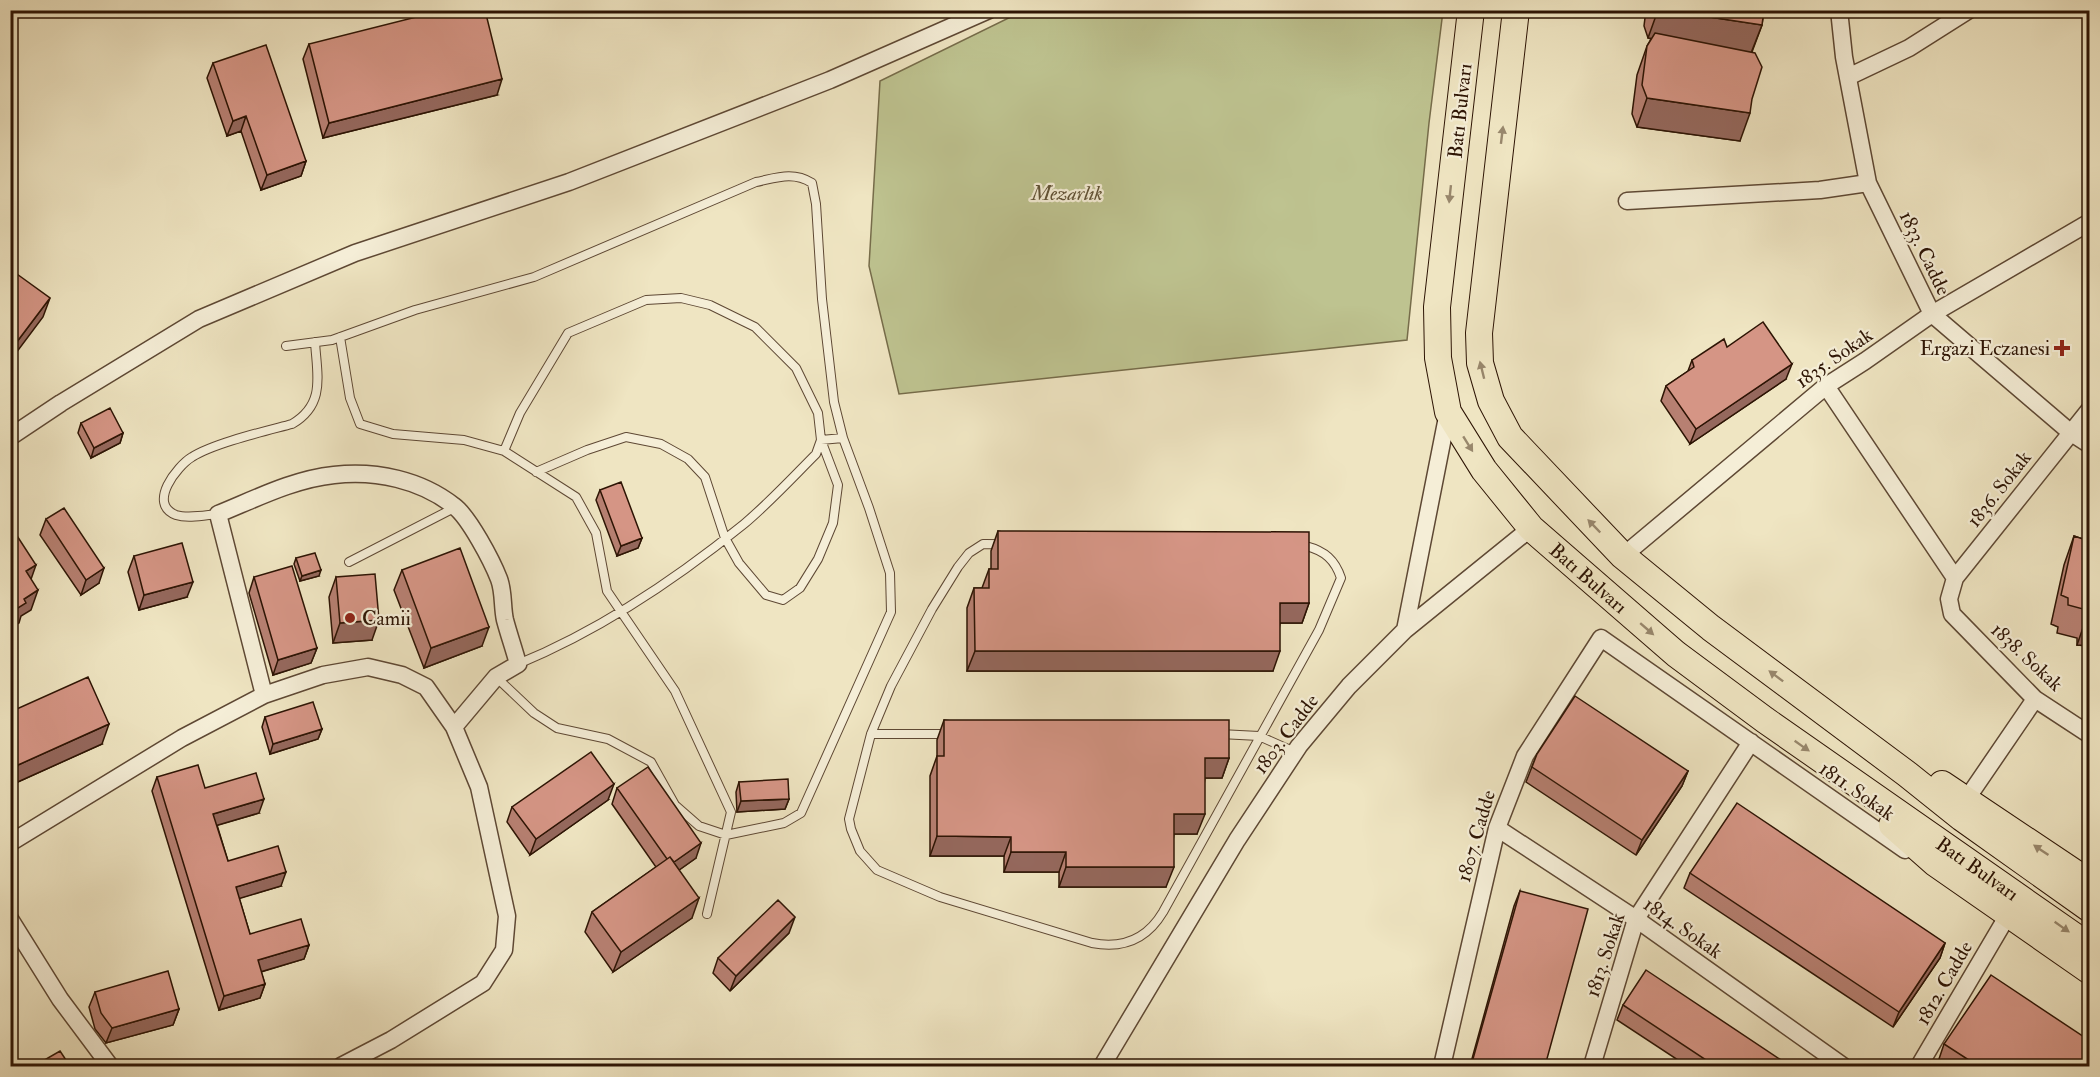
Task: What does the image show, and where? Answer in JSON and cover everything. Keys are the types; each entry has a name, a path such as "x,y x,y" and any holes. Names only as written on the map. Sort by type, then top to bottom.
{"main road":[{"name":"Batı Bulvarı","path":"1471,10 1437,307 1438,358 1448,412 1484,470 1531,528 1676,654 1765,720 2090,946"},
{"name":"Batı Bulvarı","path":"1516,10 1480,323 1480,363 1491,401 1510,437 1623,556 1712,628 1907,774 1964,809 2090,909"},
{"path":"1863,789 1865,801 1935,863 2090,971"},
{"path":"1964,809 2090,883"}],"street":[{"path":"10,437 61,403 199,319 355,253 590,174 830,80 988,10"},
{"name":"1833. Cadde","path":"1839,10 1848,77 1868,183 1932,314 2070,432 2090,445"},
{"path":"1848,77 1909,48 1969,10"},
{"path":"1628,201 1820,190 1868,183"},
{"name":"1835. Sokak","path":"1623,556 1826,386 1932,314 2090,222"},
{"path":"1826,386 1955,578"},
{"name":"1836. Sokak","path":"1949,599 1955,578 2070,432 2090,410"},
{"path":"1406,630 1448,412"},
{"path":"264,695 218,514 278,489 332,475 367,473 402,479 426,489 456,507 485,548 500,582 505,619 518,664 495,677 454,727"},
{"name":"1803. Cadde","path":"1102,1066 1237,840 1295,752 1349,686 1406,630 1531,528"},
{"name":"1838. Sokak","path":"1949,599 1952,614 2035,699 2090,735"},
{"name":"1811. Sokak","path":"1601,638 2090,979"},
{"name":"1807. Cadde","path":"1442,1066 1497,828 1525,756 1601,638"},
{"path":"10,843 182,738 264,695 323,675 368,667 402,675 426,687 454,727 479,788 507,916 504,950 483,983 391,1040 341,1066"},
{"path":"1964,809 2035,699"},
{"name":"1813. Sokak","path":"1592,1066 1636,919 1751,742"},
{"name":"1814. Sokak","path":"1497,828 1636,919 1843,1066"},
{"path":"10,919 60,999 110,1066"},
{"name":"1812. Cadde","path":"1919,1066 2005,920"}],"lane":[{"path":"286,346 340,337 415,310 534,277 756,182 790,175 803,177 812,183 816,204 822,299 834,402 843,438 890,573 891,612 801,813 784,823 726,835 699,826 675,805 651,762 608,739 557,728 534,713 495,677"},
{"path":"504,452 520,413 568,333 646,300 681,298 710,305 754,327 796,368 818,413 821,440 838,485 833,523 818,559 800,588 783,600 766,595 739,563 725,538 705,477 688,459 661,444 626,437 587,450 536,472"},
{"path":"340,337 350,398 360,424 393,434 464,440 504,452 576,497 596,533 607,591 675,691 731,812 707,914"},
{"path":"218,514 182,516 170,511 164,499 164,493 171,479 183,463 202,451 292,424 301,419 309,411 318,387 315,342"},
{"path":"821,440 843,438"},
{"path":"518,664 550,651 623,612 658,589 745,523 816,454 821,440"},
{"path":"349,562 456,507"},
{"path":"983,544 1306,546 1316,549 1332,560 1341,578 1319,630 1259,736 1157,922 1138,938 1116,945 1104,945 940,897 878,870 868,861 854,839 849,819 872,734 891,686 932,609 963,559 983,544"},
{"path":"872,734 955,734"},
{"path":"1207,734 1259,736 1295,752"}],"green space":[{"name":"Mezarlık","path":"1025,10 1443,11 1407,340 899,394 869,266 880,81"}],"building":[{"path":"444,10 485,10 502,79 329,123 309,44"},
{"path":"1663,10 1764,10 1762,25"},
{"path":"1655,33 1755,53 1762,67 1750,113 1647,98 1642,85 1647,46"},
{"path":"266,45 306,161 267,175 246,116 233,121 213,63"},
{"path":"10,269 50,298 10,351"},
{"path":"1763,322 1792,364 1696,429 1666,386 1694,367 1692,360 1724,339 1727,347"},
{"path":"110,408 123,433 94,448 81,423"},
{"path":"621,482 642,538 621,546 600,490"},
{"path":"64,508 104,568 86,580 46,519"},
{"path":"10,525 36,565 26,571 38,590 24,599 26,603 10,613"},
{"path":"998,531 1309,532 1309,603 1280,603 1280,651 975,651 974,588 989,588 989,569 998,569"},
{"path":"2086,531 2090,532 2090,617 2087,616 2087,610 2068,605 2068,598 2061,595 2074,536 2083,539"},
{"path":"182,543 193,582 144,595 134,556"},
{"path":"460,548 489,627 431,648 402,570"},
{"path":"315,553 321,570 302,576 296,558"},
{"path":"292,566 317,648 278,660 254,577"},
{"path":"375,574 379,620 340,623 336,577"},
{"path":"88,677 109,724 18,765 10,749 10,712"},
{"path":"1575,696 1688,771 1642,840 1532,767 1537,754"},
{"path":"313,702 322,729 273,744 265,717"},
{"path":"944,720 1229,720 1229,758 1205,758 1205,814 1174,814 1174,867 1066,867 1066,852 1011,852 1011,837 937,836 937,756 944,756"},
{"path":"591,752 614,784 536,839 512,807"},
{"path":"198,765 205,788 256,773 264,799 213,814 228,861 278,846 286,872 236,887 250,934 301,919 309,945 258,960 265,984 224,996 157,777"},
{"path":"648,767 701,843 674,862 670,857 667,859 617,788"},
{"path":"788,779 789,799 741,801 739,782"},
{"path":"1737,803 1945,943 1899,1012 1690,873"},
{"path":"670,857 699,898 621,952 592,912"},
{"path":"1520,891 1588,909 1545,1066 1471,1066"},
{"path":"778,900 795,917 736,976 718,958"},
{"path":"1646,970 1790,1066 1715,1066 1623,1005"},
{"path":"168,971 179,1009 112,1028 101,1013 95,992"},
{"path":"1991,975 2090,1041 2090,1066 1978,1066 1944,1044"},
{"path":"60,1051 70,1066 34,1066"}],"place":[{"name":"Ergazi Eczanesi","path":"2062,348"},
{"name":"Camii","path":"350,618"}]}
